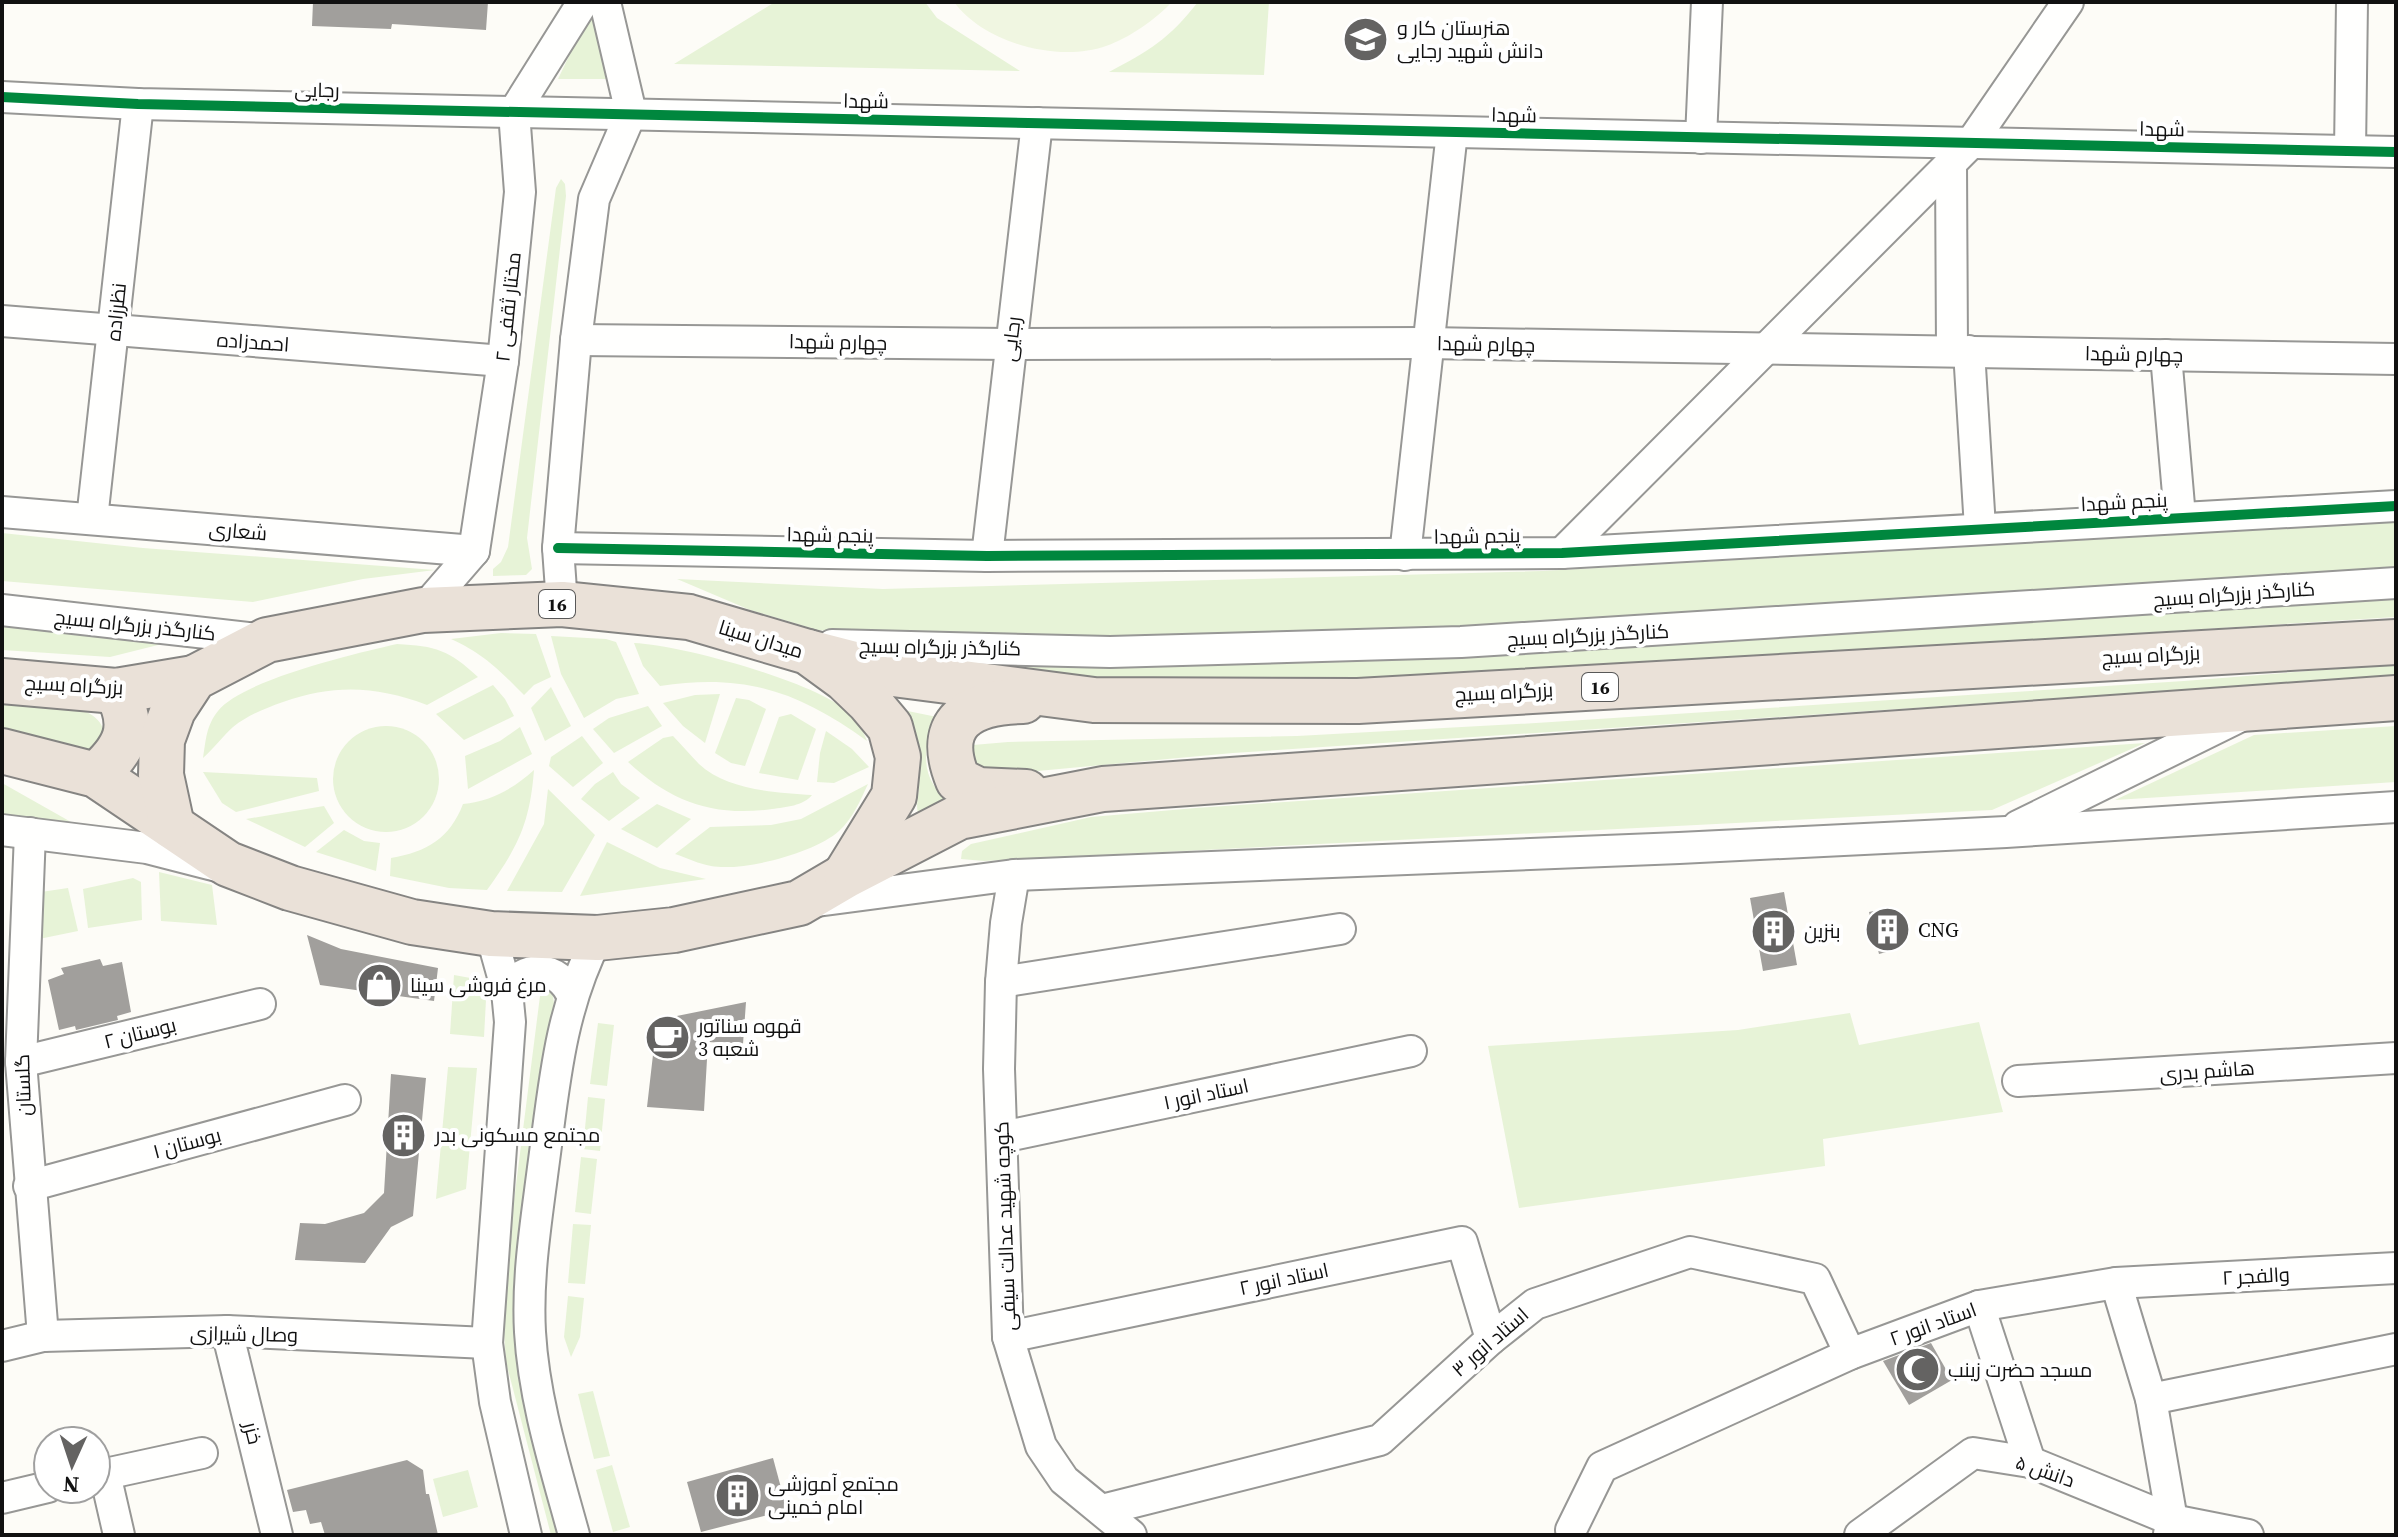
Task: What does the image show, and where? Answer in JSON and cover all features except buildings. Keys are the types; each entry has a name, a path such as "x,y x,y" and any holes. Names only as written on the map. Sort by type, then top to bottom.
{"highway":[{"name":"میدان سینا","path":"562,604 689,617 793,647 845,679 869,702 890,727 898,757 894,796 845,876 799,903 674,930 597,938 491,934 412,922 269,880 228,864 199,848 172,826 161,775 162,740 173,710 194,678 267,640 423,610 562,604"},
{"name":"بزرگراه بسیج","path":"793,647 893,674 1094,700 1358,701 2396,642"},
{"name":"بزرگراه بسیج","path":"2,681 116,691 194,678"},
{"path":"96,775 113,760 124,743 128,711 116,691"},
{"name":"16","path":"845,876 959,817 1103,789 2396,698"},
{"path":"1094,700 1017,702 979,707 962,717 953,730 949,746 958,780 978,790 1000,793 1103,789"},
{"name":"16","path":"2,751 96,775 172,826"}],"street":[{"path":"514,112 583,2"},
{"path":"562,604 558,548 576,340 594,199 631,113 605,2"},
{"path":"1701,138 1707,2"},
{"path":"1562,553 1961,153 2068,2"},
{"path":"2350,151 2352,2"},
{"name":"رجایی","path":"2,97 138,104 631,113"},
{"name":"نظرزاده","path":"92,519 138,104"},
{"name":"مختار ثقفی ۲","path":"474,551 503,361 520,192 514,112"},
{"name":"شهدا","path":"631,113 1701,138 1961,153 2396,152"},
{"name":"رجایی","path":"987,556 1037,123"},
{"path":"1405,555 1452,132"},
{"path":"1961,153 1960,351 1980,528"},
{"name":"احمدزاده","path":"2,321 503,361"},
{"name":"چهارم شهدا","path":"576,340 1011,344 1427,343 2396,359"},
{"path":"2166,355 2180,517"},
{"name":"پنجم شهدا","path":"558,548 987,556 1562,553 2396,506"},
{"name":"شعاری","path":"2,512 474,551"},
{"path":"423,610 474,551"},
{"name":"کنارگذر بزرگراه بسیج","path":"793,647 1110,652 1445,643 2396,583"},
{"name":"کنارگذر بزرگراه بسیج","path":"2,610 267,640"},
{"path":"2006,832 2259,708"},
{"path":"799,903 1014,875 2006,832 2396,807"},
{"path":"16,831 147,848 269,880"},
{"name":"گلستان","path":"16,831 21,1062 43,1336"},
{"name":"کوچه شهید عدالت سیفی","path":"1014,875 1001,982 999,1069 1008,1337 1041,1446 1064,1480 1131,1535"},
{"path":"1001,982 1340,929"},
{"path":"491,934 507,991 510,1022 487,1343 501,1430 526,1535"},
{"path":"574,1535 545,1425 530,1334 530,1273 556,1072 572,995 597,938"},
{"path":"507,991 518,977 542,971 561,978 572,995"},
{"name":"بوستان ۲","path":"21,1062 260,1004"},
{"name":"استاد انور ۱","path":"1002,1137 1411,1051"},
{"name":"هاشم بدری","path":"2018,1081 2396,1058"},
{"name":"بوستان ۱","path":"29,1186 345,1100"},
{"name":"استاد انور ۲","path":"1008,1337 1462,1242 1491,1339"},
{"name":"استاد انور ۳","path":"1102,1510 1380,1440 1491,1339 1535,1304 1690,1252 1815,1279 1850,1354"},
{"name":"والفجر ۲","path":"2116,1283 2396,1268"},
{"path":"2116,1283 2151,1399 2170,1528"},
{"name":"استاد انور ۲","path":"1574,1533 1602,1467 1850,1354 1979,1306 2116,1283"},
{"path":"1979,1306 2030,1462"},
{"name":"وصال شیرازی","path":"2,1346 43,1336 227,1331 487,1343"},
{"name":"خزر","path":"227,1331 277,1535"},
{"path":"2151,1399 2396,1349"},
{"path":"112,1473 202,1453"},
{"name":"دانش ۵","path":"1860,1535 1973,1453 2030,1462 2170,1528 2248,1535"},
{"path":"2,1498 32,1491"},
{"path":"110,1505 119,1535"}],"green space":[{"path":"775,2 925,2 937,18 1020,71 674,64"},
{"path":"954,2 1172,2 1141,28 1115,43 1087,51 1066,52 1023,46 1003,38 984,29"},
{"path":"1198,2 1269,2 1264,75 1109,72 1158,43"},
{"path":"593,6 608,79 558,79"},
{"path":"561,179 565,184 566,196 527,538 532,569 526,575 493,576 493,569 501,562 508,547 556,188"},
{"path":"2396,522 2396,570 1405,634 1152,640 939,638 818,630 750,610 677,579 883,589 1543,571"},
{"path":"2,533 143,548 435,570 363,579 253,602 2,581"},
{"path":"2396,597 2396,617 1402,679 1089,685 910,662"},
{"path":"2,626 174,641 110,657 2,650"},
{"path":"501,633 536,634 551,677 534,685 524,695 499,670 451,639"},
{"path":"551,636 616,642 639,694 616,699 584,718 561,674"},
{"path":"634,643 715,658 810,690 851,714 867,741 817,709 769,690 718,682 660,686 643,666"},
{"path":"397,644 441,651 478,677 427,705 373,691 338,690 302,696 245,719 203,758 211,722 231,700 250,689 302,669"},
{"path":"2396,664 2396,676 1233,753 971,777 973,745 1008,742 1297,736 1536,723 2184,681"},
{"path":"493,685 514,716 464,740 436,714"},
{"path":"551,687 571,726 545,741 531,708"},
{"path":"720,694 705,743 683,726 663,703 695,695"},
{"path":"736,698 749,700 766,709 745,766 731,763 715,753"},
{"path":"2,701 47,703 79,709 101,724 105,737 91,749 67,748 2,731"},
{"path":"648,706 662,726 614,753 593,729 609,718"},
{"path":"893,708 937,717 928,743 926,765 934,785 952,806 920,816 917,809 919,786 916,765"},
{"path":"791,714 816,729 798,780 759,773 779,717"},
{"path":"386,726 406,730 424,741 435,759 439,779 435,799 424,817 406,828 386,832 366,828 348,817 337,799 333,779 337,759 348,741 366,730"},
{"path":"2396,726 2396,782 2115,800 2254,735"},
{"path":"520,727 532,754 468,789 465,756 500,741"},
{"path":"826,731 852,749 869,767 834,783 817,782"},
{"path":"582,736 603,763 573,787 549,766 551,757"},
{"path":"673,736 699,764 723,780 752,788 812,795 794,805 751,811 712,808 677,797 628,762 663,738"},
{"path":"2145,743 1992,810 984,861 961,859 962,851 971,844 1091,817"},
{"path":"534,770 521,834 487,890 449,888 390,876 391,858 416,852 436,842 451,826 463,804 501,793"},
{"path":"203,772 317,778 319,791 236,812 222,803"},
{"path":"613,772 621,784 640,798 609,821 581,799 595,784"},
{"path":"2,783 71,822 2,814"},
{"path":"868,784 844,826 813,847 778,859 725,867 706,865 675,854 710,827 771,825 801,819"},
{"path":"548,789 595,835 562,892 507,891 544,824"},
{"path":"657,804 691,819 657,848 621,829"},
{"path":"324,806 334,823 305,847 246,819"},
{"path":"344,830 364,841 380,843 376,871 316,852"},
{"path":"607,842 660,868 706,879 580,896"},
{"path":"159,872 212,885 217,925 161,921"},
{"path":"133,878 141,882 142,920 88,928 83,889"},
{"path":"68,888 78,931 39,939 41,892"},
{"path":"454,975 487,981 484,1037 450,1034"},
{"path":"547,986 552,990 554,1003 525,1235 567,1535 551,1535 506,1362 503,1318 510,1232 540,996 541,989"},
{"path":"1850,1013 1859,1045 1979,1022 2003,1112 1823,1139 1825,1166 1519,1208 1488,1046 1738,1030"},
{"path":"598,1023 614,1025 607,1086 590,1084"},
{"path":"448,1067 477,1068 466,1189 436,1199"},
{"path":"588,1097 605,1099 600,1151 583,1149"},
{"path":"581,1157 597,1159 591,1214 575,1212"},
{"path":"573,1224 591,1225 585,1284 568,1283"},
{"path":"568,1296 584,1298 580,1337 571,1357 564,1337"},
{"path":"593,1391 610,1456 594,1459 578,1394"},
{"path":"612,1465 630,1527 613,1532 596,1470"},
{"path":"468,1470 478,1507 443,1517 433,1479"}],"cycle path":[{"path":"2,97 138,104 2396,152"},
{"path":"558,548 987,556 1562,553 2396,506"}],"place":[{"name":"هنرستان کار و دانش شهید رجایی","path":"1366,40"},
{"name":"CNG","path":"1887,930"},
{"name":"بنزین","path":"1773,931"},
{"name":"مرغ فروشی سینا","path":"379,985"},
{"name":"قهوه سناتور شعبه 3","path":"667,1037"},
{"name":"مجتمع مسکونی بدر","path":"404,1135"},
{"name":"مسجد حضرت زینب","path":"1917,1370"},
{"name":"مجتمع آموزشی امام خمینی","path":"737,1496"}]}
